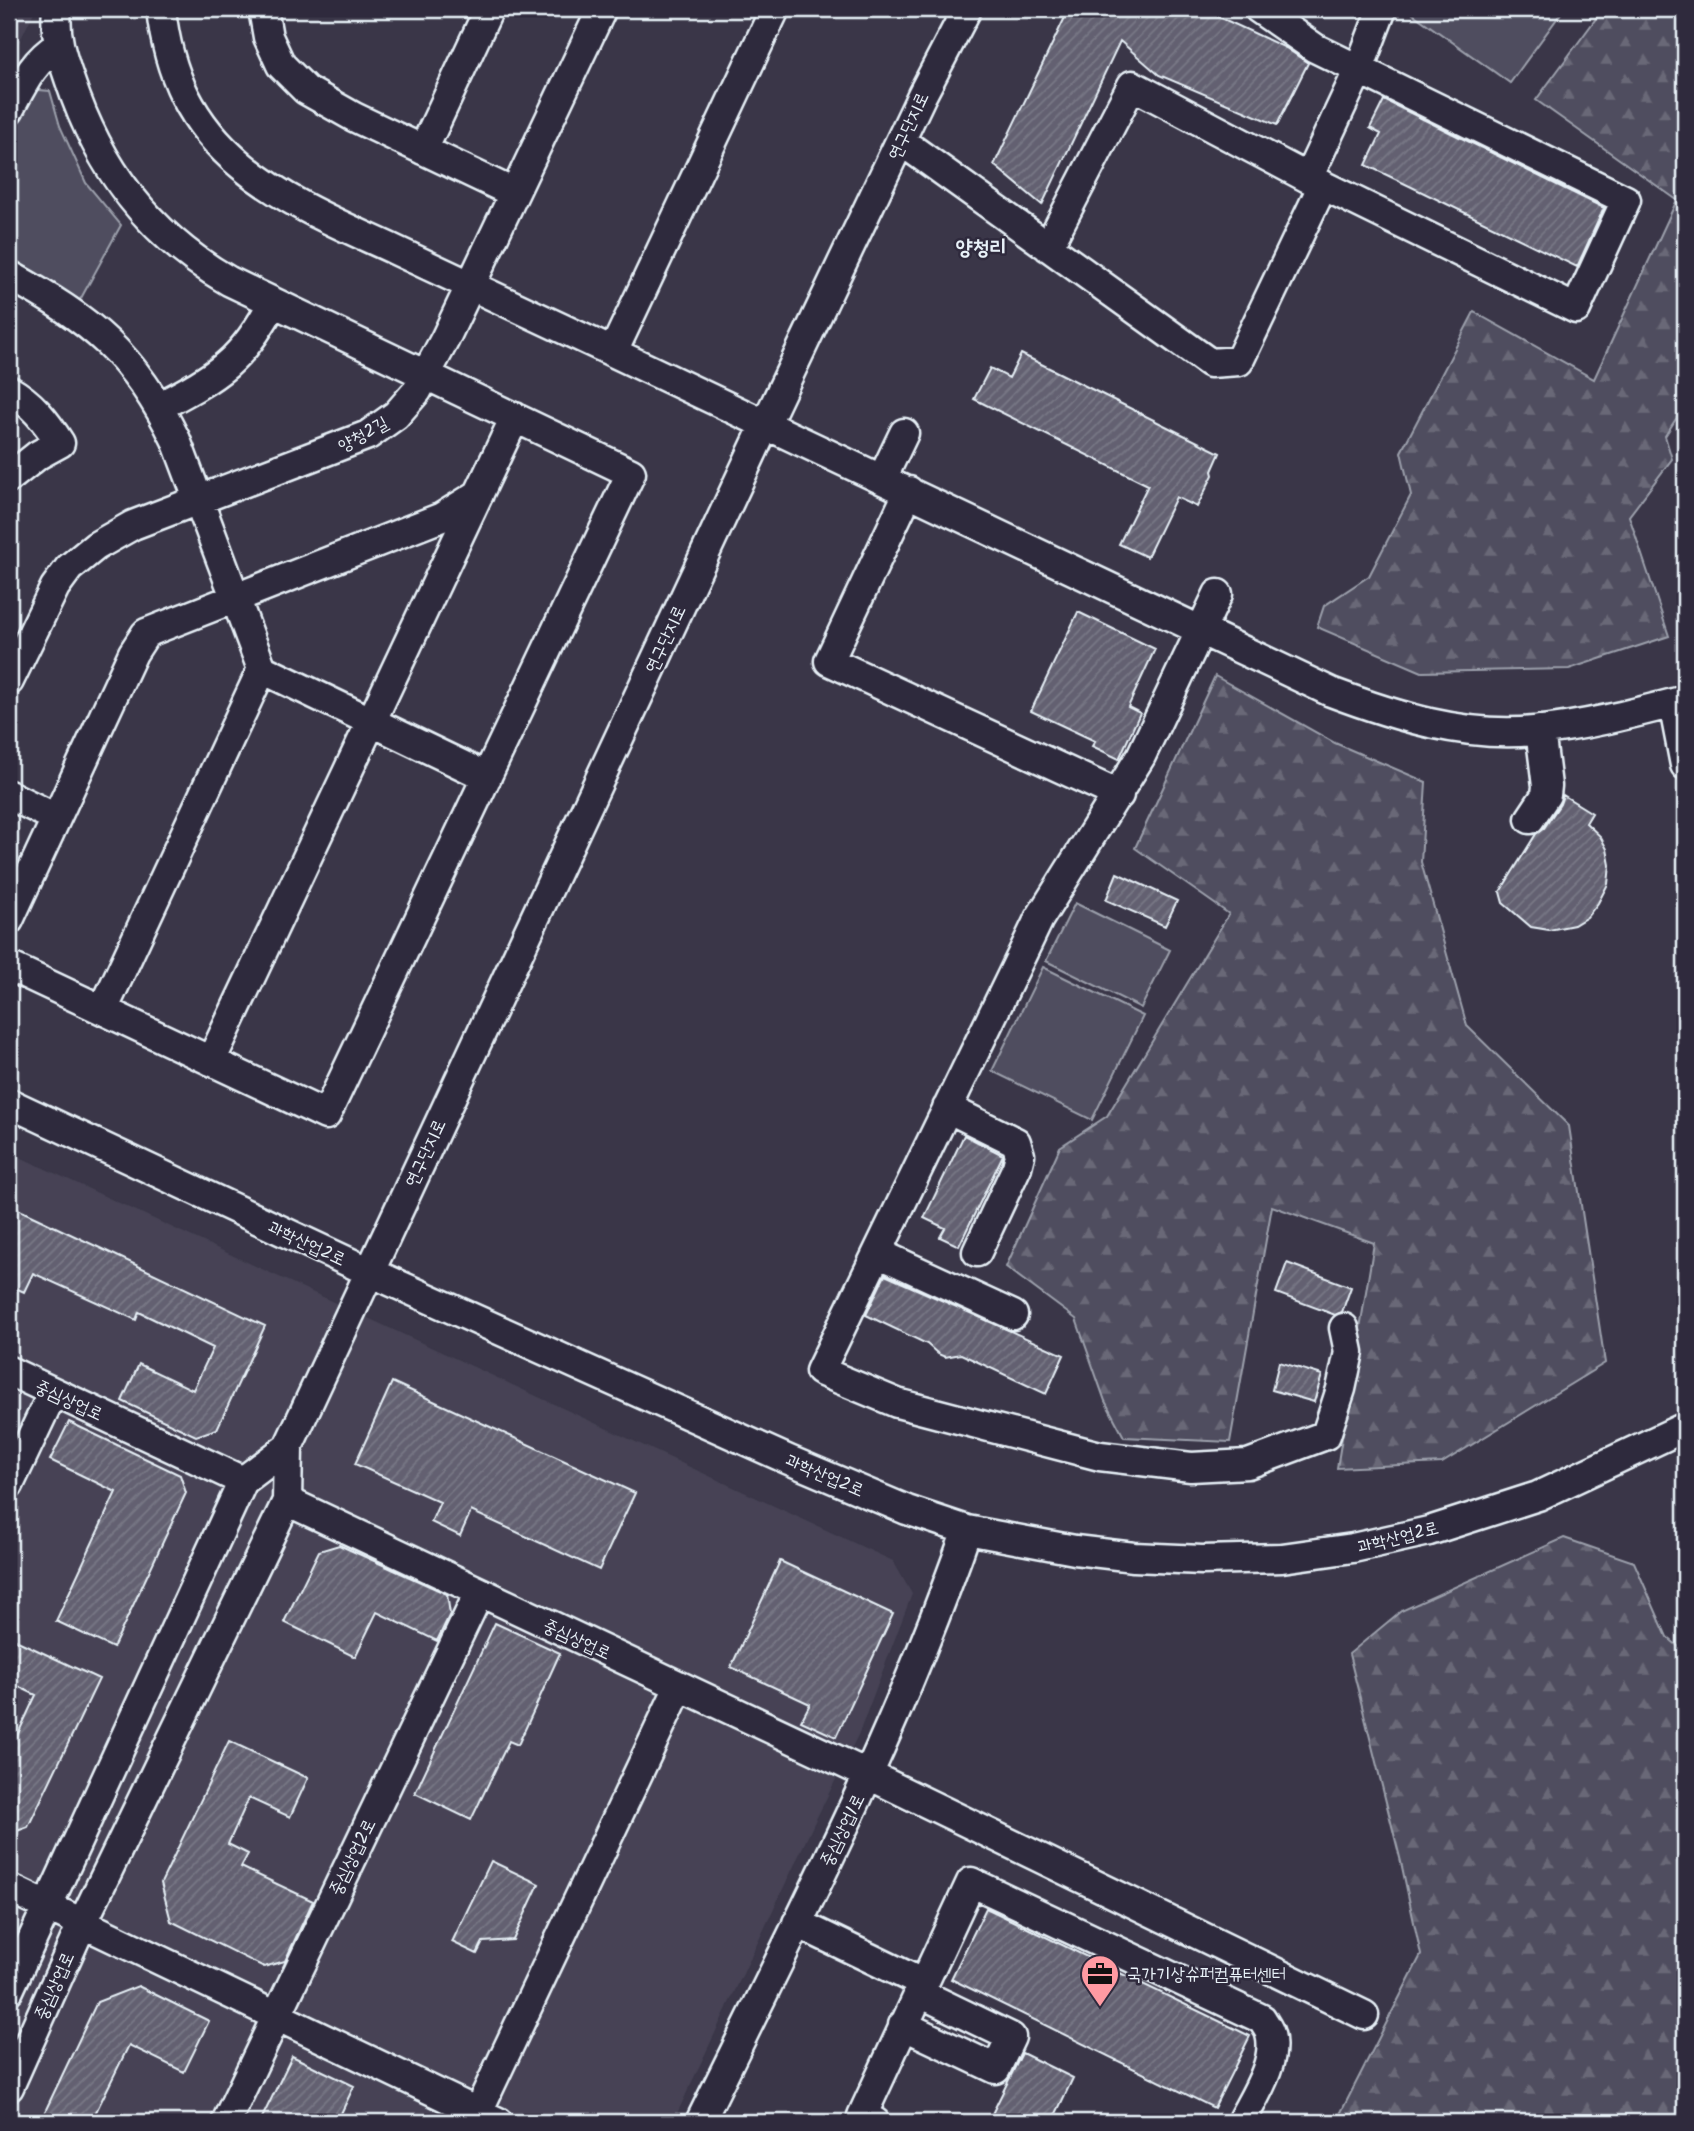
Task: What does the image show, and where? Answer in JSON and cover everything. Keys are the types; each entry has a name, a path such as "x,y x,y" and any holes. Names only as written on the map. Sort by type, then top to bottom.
{"street":[{"path":"9,966 326,1115 631,473 273,302 201,264 171,241 143,213 111,171 90,134 59,45 55,25 57,9"},
{"path":"161,9 167,46 188,105 206,132 240,165 269,187 315,211 1331,692 1385,713 1425,722 1484,730 1540,730 1595,723 1679,701 1685,765"},
{"path":"262,9 268,37 281,65 306,90 354,117 514,194"},
{"path":"423,150 489,9"},
{"name":"양청2길","path":"9,681 36,621 55,587 69,568 96,546 133,525 368,435 396,415 417,391 426,375 602,9"},
{"path":"613,352 775,9"},
{"name":"연구단지로","path":"370,1272 766,423 951,36 967,9"},
{"path":"1048,247 1132,85 1316,181 1576,309 1626,200 1315,48 1259,9"},
{"path":"901,141 1210,363 1239,361 1316,181 1382,9"},
{"path":"9,110 32,67 59,45"},
{"path":"9,275 73,312 108,341 160,406 176,440 262,669 487,777"},
{"path":"160,406 204,383 228,366 260,328 273,302"},
{"path":"9,390 23,398 44,418 60,443 38,455 9,478"},
{"path":"211,1061 515,417"},
{"path":"882,479 904,433"},
{"path":"909,491 829,661 1119,795"},
{"path":"9,920 133,653 146,633 442,517 479,494"},
{"path":"1218,594 1141,756 1040,919 820,1371 897,1403 1100,1456 1191,1467 1248,1464 1326,1435 1341,1389 1349,1352 1344,1328"},
{"path":"103,1010 262,669"},
{"path":"1530,819 1546,794 1540,730"},
{"path":"9,796 56,818"},
{"name":"과학산업2로","path":"9,1104 370,1272 789,1460 907,1510 967,1530 1075,1550 1134,1557 1202,1560 1282,1558 1353,1548 1429,1531 1538,1496 1685,1427"},
{"path":"947,1108 1016,1142 1020,1155 1017,1167 977,1252"},
{"path":"878,1253 1013,1315"},
{"name":"중심상업로","path":"9,2087 82,1924 286,1502 288,1447 370,1272"},
{"name":"중심상업로","path":"9,1371 243,1481"},
{"path":"9,1485 54,1392"},
{"name":"중심상업로","path":"9,1990 243,1481 288,1447"},
{"name":"중심상업로","path":"286,1502 869,1775 1364,2015"},
{"name":"중심상업1로","path":"700,2122 869,1775 947,1590 967,1530"},
{"name":"중심상업2로","path":"226,2122 479,1593"},
{"path":"9,1888 483,2119 679,1687"},
{"path":"875,2122 862,2116 971,1882 1262,2019 1270,2034 1271,2054 1263,2078 1241,2122"},
{"path":"797,1923 1011,2037 996,2069 903,2025"}],"shaded area":[{"path":"9,9 34,9 34,12 9,63"},
{"path":"9,1152 893,1561 912,1594 859,1733 673,2122 9,2122"}],"green space":[{"path":"1417,9 1564,9 1510,83 1413,14"},
{"path":"1603,9 1685,9 1685,405 1665,436 1672,459 1629,516 1669,636 1569,669 1422,672 1317,627 1324,606 1369,576 1411,495 1401,452 1474,312 1594,379 1677,200 1536,100"},
{"path":"28,89 50,91 60,126 86,183 121,225 80,300 9,256 9,127"},
{"path":"1215,676 1335,743 1426,782 1421,862 1467,1026 1569,1126 1605,1363 1442,1463 1337,1468 1374,1243 1272,1206 1230,1442 1124,1437 1105,1401 1076,1319 1006,1267 1060,1147 1107,1116 1229,914 1135,848"},
{"path":"1075,903 1170,950 1141,1008 1046,961"},
{"path":"1043,967 1143,1016 1092,1120 992,1071"},
{"path":"1564,1538 1634,1562 1667,1637 1685,1652 1685,2122 1336,2122 1421,1955 1401,1862 1349,1654 1401,1611"}],"building":[{"path":"1069,9 1202,9 1286,48 1308,63 1277,125 1159,75 1120,41 1042,205 994,165"},
{"path":"1384,100 1604,208 1577,267 1366,165 1381,134 1370,128"},
{"path":"1021,354 1220,453 1212,471 1213,475 1197,507 1176,497 1147,557 1119,544 1148,485 974,399 990,368 1009,378"},
{"path":"1078,612 1155,649 1128,707 1140,713 1119,759 1092,746 1095,741 1031,711"},
{"path":"1563,795 1592,813 1586,823 1600,836 1607,849 1610,865 1608,884 1587,917 1574,925 1549,930 1531,927 1503,903 1500,892 1536,834 1544,828 1560,804"},
{"path":"1117,873 1177,901 1165,926 1106,900"},
{"path":"964,1135 1003,1155 959,1246 940,1237 945,1228 924,1218"},
{"path":"9,1205 265,1326 217,1429 196,1436 122,1401 139,1364 193,1390 213,1348 139,1312 136,1320 33,1273 24,1292 9,1285"},
{"path":"1287,1263 1351,1287 1342,1312 1335,1315 1276,1293"},
{"path":"885,1275 1064,1355 1046,1394 961,1354 945,1357 938,1354 927,1344 866,1315"},
{"path":"1279,1362 1322,1375 1314,1402 1272,1390"},
{"path":"392,1382 635,1493 599,1570 471,1511 460,1536 431,1522 440,1502 355,1464"},
{"path":"69,1422 180,1475 186,1493 113,1648 56,1621 116,1492 50,1460"},
{"path":"339,1545 447,1594 450,1614 437,1641 377,1612 355,1657 284,1622 319,1551"},
{"path":"780,1561 893,1614 836,1737 801,1721 810,1704 731,1667"},
{"path":"495,1623 560,1653 518,1745 509,1741 471,1820 415,1793"},
{"path":"9,1637 99,1679 28,1827 9,1834 9,1753 36,1695 9,1682"},
{"path":"229,1741 308,1778 290,1817 249,1798 228,1844 248,1854 241,1867 313,1901 285,1961 264,1967 171,1921 161,1883"},
{"path":"491,1861 539,1884 513,1940 483,1942 477,1954 452,1942"},
{"name":"국가기상슈퍼컴퓨터센터","path":"986,1908 1250,2036 1214,2108 951,1979"},
{"path":"138,1986 209,2021 184,2072 129,2045 91,2122 40,2122 97,2002"},
{"path":"1022,2053 1073,2078 1052,2122 988,2122"},
{"path":"292,2056 354,2086 337,2122 260,2122"}],"place":[{"name":"국가기상슈퍼컴퓨터센터","path":"1100,2008"}],"district":[{"name":"양청리","path":"981,247"}]}
